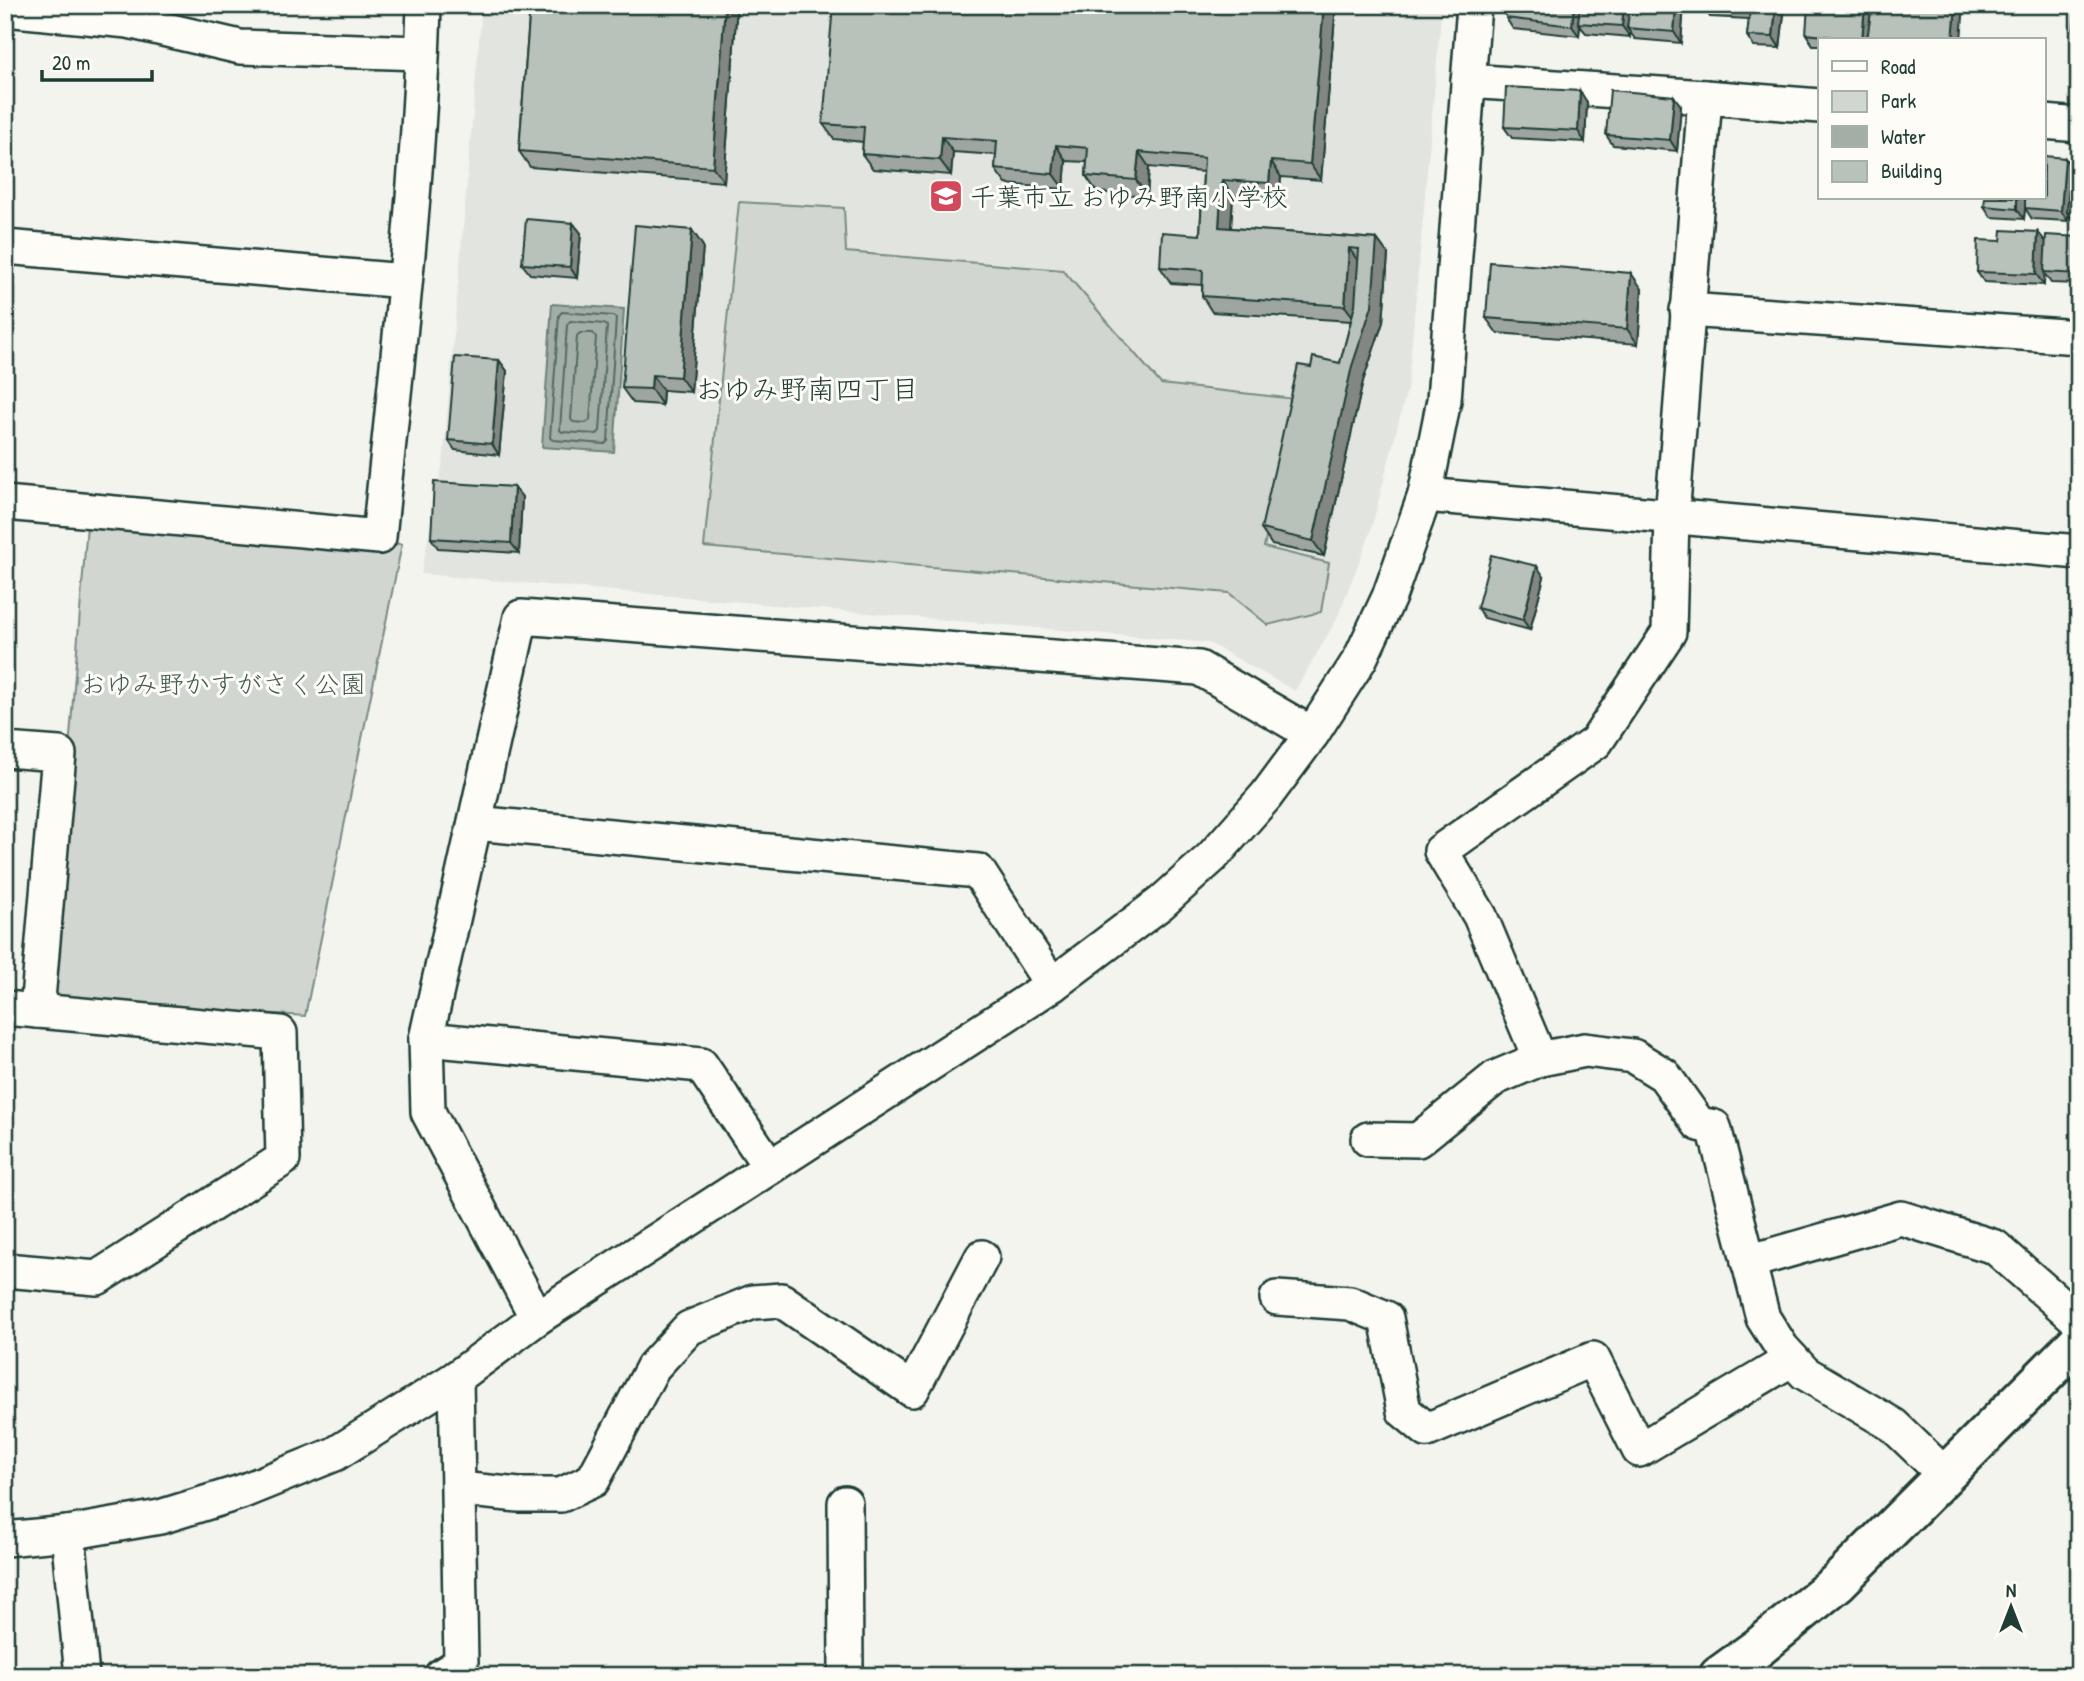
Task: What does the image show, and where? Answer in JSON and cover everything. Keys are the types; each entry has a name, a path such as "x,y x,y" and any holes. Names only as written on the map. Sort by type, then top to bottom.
{"street":[{"path":"5,503 379,537 405,281 424,5"},
{"path":"5,1539 68,1533 160,1517 265,1483 335,1454 456,1378 537,1318 1052,985 1161,903 1212,857 1266,796 1312,734 1360,659 1389,597 1425,495 1444,400 1474,5"},
{"path":"5,9 131,13 240,47 422,53"},
{"path":"1468,81 1818,106"},
{"path":"1540,1059 1480,916 1441,851 1596,742 1669,632 1672,517 1705,97"},
{"path":"2046,122 2079,125"},
{"path":"5,247 405,281"},
{"path":"1687,310 2079,337"},
{"path":"1425,495 2079,552"},
{"path":"537,1318 428,1112 426,1039 521,617 1199,668 1312,734"},
{"path":"5,750 59,754 21,1009 280,1034 283,1159 97,1278 5,1270"},
{"path":"475,823 978,871 1052,985"},
{"path":"426,1039 701,1065 770,1167"},
{"path":"1368,1139 1418,1140 1495,1079 1540,1059 1585,1050 1633,1056 1664,1075 1699,1124 1714,1127 1763,1318 1782,1348 1805,1373 1892,1425 1944,1474"},
{"path":"1748,1262 1901,1218 1995,1247 2079,1321"},
{"path":"459,1489 561,1494 593,1480 653,1367 690,1328 753,1302 781,1300 912,1390 982,1257"},
{"path":"1277,1298 1350,1303 1386,1318 1404,1411 1427,1430 1593,1359 1639,1450 1792,1359"},
{"path":"1719,1676 1838,1582 2079,1341"},
{"path":"456,1378 461,1672"},
{"path":"843,1676 846,1670 845,1503"},
{"path":"68,1533 82,1676"}],"shaded area":[{"name":"千葉市立 おゆみ野南小学校","path":"482,5 1442,5 1408,386 1370,534 1336,621 1295,691 1209,643 421,574 443,461"}],"green space":[{"path":"739,202 844,208 846,252 1063,270 1161,384 1296,399 1264,547 1329,563 1321,612 1268,625 1229,593 704,547"},
{"name":"おゆみ野かすがさく公園","path":"87,524 402,544 305,1016 49,999"}],"water":[{"path":"552,304 624,309 614,452 542,447"}],"building":[{"path":"530,5 725,5 713,167 519,151"},
{"path":"833,5 1324,5 1310,164 1271,161 1269,183 1222,180 1219,227 1377,239 1372,306 1352,366 1313,541 1261,529 1298,365 1311,367 1313,357 1340,363 1355,305 1359,249 1349,248 1345,306 1202,296 1203,270 1160,267 1162,232 1200,235 1204,158 1139,152 1136,180 1086,176 1088,148 1056,145 1053,174 995,169 997,141 942,137 940,160 862,154 864,127 823,124"},
{"path":"1507,5 1574,5 1572,26 1506,18"},
{"path":"1580,5 1624,5 1622,26 1578,23"},
{"path":"1630,5 1676,5 1674,32 1627,28"},
{"path":"1703,5 1776,5 1773,37 1747,36 1750,9"},
{"path":"1808,5 1865,5 1862,38 1806,34"},
{"path":"1872,5 1956,5 1953,38 1867,38"},
{"path":"2075,5 2079,5 2079,40 2073,39"},
{"path":"1506,87 1580,91 1578,131 1504,127"},
{"path":"1610,90 1674,96 1670,140 1606,135"},
{"path":"2046,156 2065,158 2061,211 2025,208 2025,200 2046,200"},
{"path":"2072,158 2079,158 2079,213 2067,212"},
{"path":"1985,200 2017,200 2017,209 1984,206"},
{"path":"526,219 573,223 570,267 522,264"},
{"path":"635,225 692,230 680,377 652,375 651,389 622,388"},
{"path":"2002,230 2038,232 2036,274 1977,272 1978,240 2001,241"},
{"path":"2046,235 2079,237 2079,274 2044,272"},
{"path":"1490,262 1631,273 1627,329 1486,318"},
{"path":"455,357 499,360 492,444 448,440"},
{"path":"434,482 514,487 511,543 431,538"},
{"path":"1491,555 1537,566 1523,620 1477,608"}],"waterway":[{"path":"2069,1676 2079,1667"}],"place":[{"name":"千葉市立 おゆみ野南小学校","path":"946,196"}],"district":[{"name":"おゆみ野南四丁目","path":"807,389"}]}
